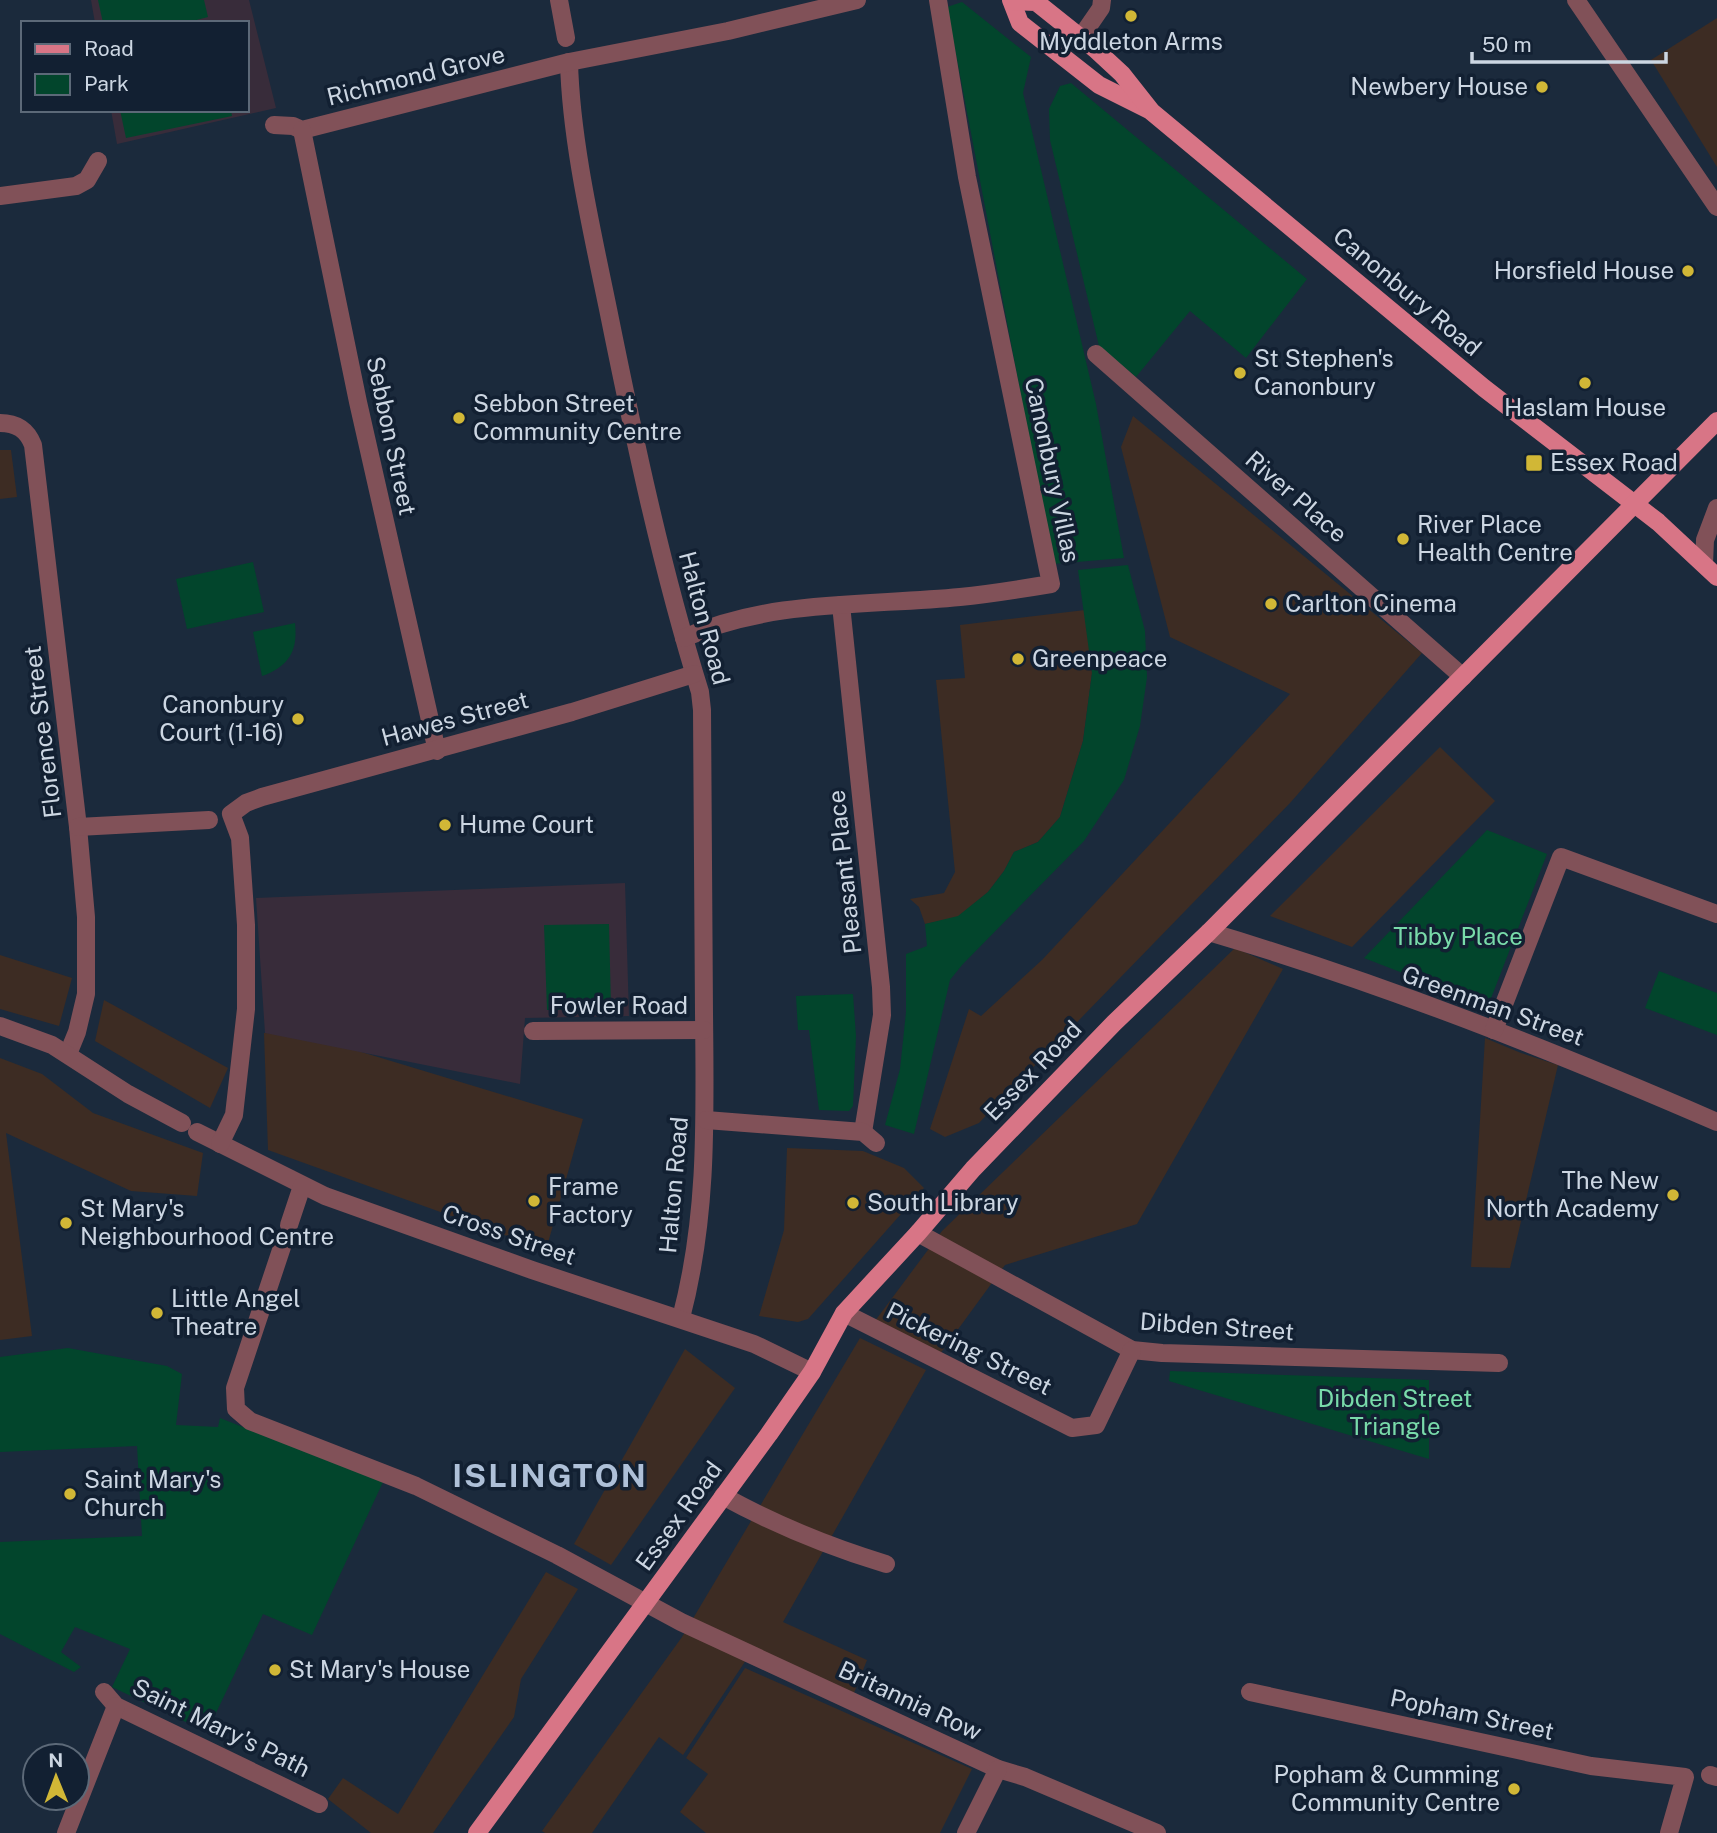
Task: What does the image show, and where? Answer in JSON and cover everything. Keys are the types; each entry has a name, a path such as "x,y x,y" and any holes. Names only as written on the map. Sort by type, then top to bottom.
{"main road":[{"name":"Canonbury Road","path":"1152,112 1099,85 1020,23 1012,1 1036,2 1081,37 1122,74 1152,112 1484,388 1671,533 1710,570"},
{"name":"Essex Road","path":"477,1833 812,1372 844,1313 918,1233 973,1168 1114,1023 1209,932 1717,421"}],"street":[{"path":"559,0 566,38"},
{"name":"Richmond Grove","path":"274,125 302,130 569,62 728,31 857,0"},
{"name":"Canonbury Villas","path":"684,638 755,617 841,605 961,597 1051,584 967,177 938,0"},
{"path":"1081,37 1101,8 1102,0"},
{"path":"1576,0 1717,207"},
{"name":"Halton Road","path":"569,62 575,127 639,464 700,692 702,710 706,1121 702,1198 687,1296 681,1318"},
{"name":"Sebbon Street","path":"302,130 358,402 437,751"},
{"path":"0,196 76,186 87,180 98,161"},
{"name":"River Place","path":"1096,354 1463,677"},
{"name":"Florence Street","path":"0,423 15,424 21,428 30,438 34,453 78,827 88,974 85,1003 68,1054"},
{"path":"1710,570 1705,540 1717,508"},
{"name":"Pleasant Place","path":"706,1121 869,1138 882,1015 881,986 841,605"},
{"name":"Hawes Street","path":"220,1144 234,1115 246,1009 246,925 240,838 231,814 246,803 262,797 437,751 694,674"},
{"path":"78,827 209,820"},
{"path":"1494,1030 1561,857 1717,914"},
{"name":"Greenman Street","path":"1209,932 1268,950 1494,1030 1598,1070 1717,1122"},
{"name":"Cross Street","path":"0,1026 36,1038 68,1054 128,1094 302,1186 532,1270 754,1344 812,1372"},
{"name":"Fowler Road","path":"533,1031 704,1030"},
{"path":"289,1225 302,1186"},
{"name":"Dibden Street","path":"918,1233 1132,1350 1499,1363"},
{"name":"Britannia Row","path":"282,1247 235,1388 236,1409 250,1421 416,1486 557,1555 681,1622 998,1769 1025,1777 1157,1833"},
{"name":"Pickering Street","path":"844,1313 1072,1428 1096,1425 1132,1350"},
{"path":"723,1496 843,1550 886,1564"},
{"name":"Saint Mary's Path","path":"104,1692 116,1706 319,1804"},
{"name":"Popham Street","path":"1250,1692 1583,1765 1685,1777 1669,1833"},
{"path":"66,1833 116,1706"},
{"path":"965,1833 998,1769"}],"shaded area":[{"path":"91,0 249,0 276,108 117,144 111,112 248,112 248,21 95,21"},
{"path":"1717,18 1717,167 1651,60"},
{"path":"1133,416 1422,653 1290,803 979,1123 945,1137 930,1129 969,1009 981,1016 1042,960 1290,694 1170,637 1121,447"},
{"path":"0,450 11,450 17,497 0,499"},
{"path":"1085,610 1092,673 1083,741 1060,817 1038,842 1014,852 988,892 958,917 925,924 919,907 910,899 944,893 955,872 936,680 965,678 960,625"},
{"path":"1440,747 1495,801 1352,947 1270,916"},
{"path":"625,883 629,1016 525,1018 520,1084 265,1033 256,898"},
{"path":"1235,948 1283,969 1137,1224 1005,1265 940,1354 875,1321 942,1231"},
{"path":"0,955 72,978 59,1026 0,1009"},
{"path":"104,1000 228,1068 210,1108 95,1041"},
{"path":"264,1033 302,1034 583,1119 546,1250 268,1150"},
{"path":"1485,1038 1558,1065 1510,1268 1471,1267"},
{"path":"0,1058 42,1074 93,1113 203,1153 197,1196 131,1191 6,1133 32,1336 0,1340"},
{"path":"787,1148 863,1151 904,1168 924,1188 808,1319 798,1322 759,1316 784,1230"},
{"path":"860,1338 926,1370 783,1622 867,1660 854,1693 754,1648 683,1755 659,1737 592,1833 545,1833 542,1831 682,1637"},
{"path":"685,1349 735,1388 611,1565 574,1544"},
{"path":"546,1572 578,1589 521,1679 514,1717 433,1833 371,1833 328,1799 343,1778 398,1814"},
{"path":"745,1668 972,1769 940,1833 706,1833 680,1812 708,1774 686,1758"}],"green space":[{"path":"98,0 204,0 208,17 193,21 103,21"},
{"path":"962,2 1031,57 1023,93 1096,404 1124,558 1053,564 947,7"},
{"path":"1071,83 1307,279 1246,358 1190,311 1136,377 1099,346 1050,140 1049,109 1060,86"},
{"path":"120,112 231,112 232,116 126,138"},
{"path":"253,562 264,612 187,629 176,579"},
{"path":"1128,565 1145,631 1147,677 1140,726 1124,780 1084,841 950,980 914,1134 885,1125 900,1069 906,1012 906,954 927,946 925,924 958,916 988,892 1014,852 1038,842 1060,817 1083,741 1092,673 1078,570"},
{"path":"295,623 295,642 290,656 279,667 262,676 253,632"},
{"name":"Tibby Place","path":"1487,830 1547,854 1488,1006 1364,958"},
{"path":"609,924 611,1008 547,1010 544,925"},
{"path":"1659,971 1717,993 1717,1035 1645,1008"},
{"path":"853,994 856,1036 853,1106 849,1111 819,1110 809,1030 798,1030 796,996"},
{"path":"68,1348 167,1366 182,1374 176,1425 218,1427 220,1418 383,1482 312,1635 263,1614 207,1732 112,1687 130,1649 75,1627 61,1652 81,1667 74,1672 0,1634 0,1542 142,1536 137,1446 0,1452 0,1357"},
{"name":"Dibden Street Triangle","path":"1170,1371 1429,1380 1429,1459 1169,1381"}],"place":[{"name":"Myddleton Arms","path":"1131,16"},
{"name":"Newbery House","path":"1542,87"},
{"name":"Horsfield House","path":"1688,271"},
{"name":"St Stephen's Canonbury","path":"1240,373"},
{"name":"Haslam House","path":"1585,383"},
{"name":"Sebbon Street Community Centre","path":"459,418"},
{"name":"Essex Road","path":"1534,463"},
{"name":"River Place Health Centre","path":"1403,539"},
{"name":"Carlton Cinema","path":"1271,604"},
{"name":"Greenpeace","path":"1018,659"},
{"name":"Canonbury Court (1-16)","path":"298,719"},
{"name":"Hume Court","path":"445,825"},
{"name":"The New North Academy","path":"1673,1195"},
{"name":"Frame Factory","path":"534,1201"},
{"name":"South Library","path":"853,1203"},
{"name":"St Mary's Neighbourhood Centre","path":"66,1223"},
{"name":"Little Angel Theatre","path":"157,1313"},
{"name":"Saint Mary's Church","path":"70,1494"},
{"name":"St Mary's House","path":"275,1670"},
{"name":"Popham & Cumming Community Centre","path":"1514,1789"}],"district":[{"name":"ISLINGTON","path":"550,1476"}]}
